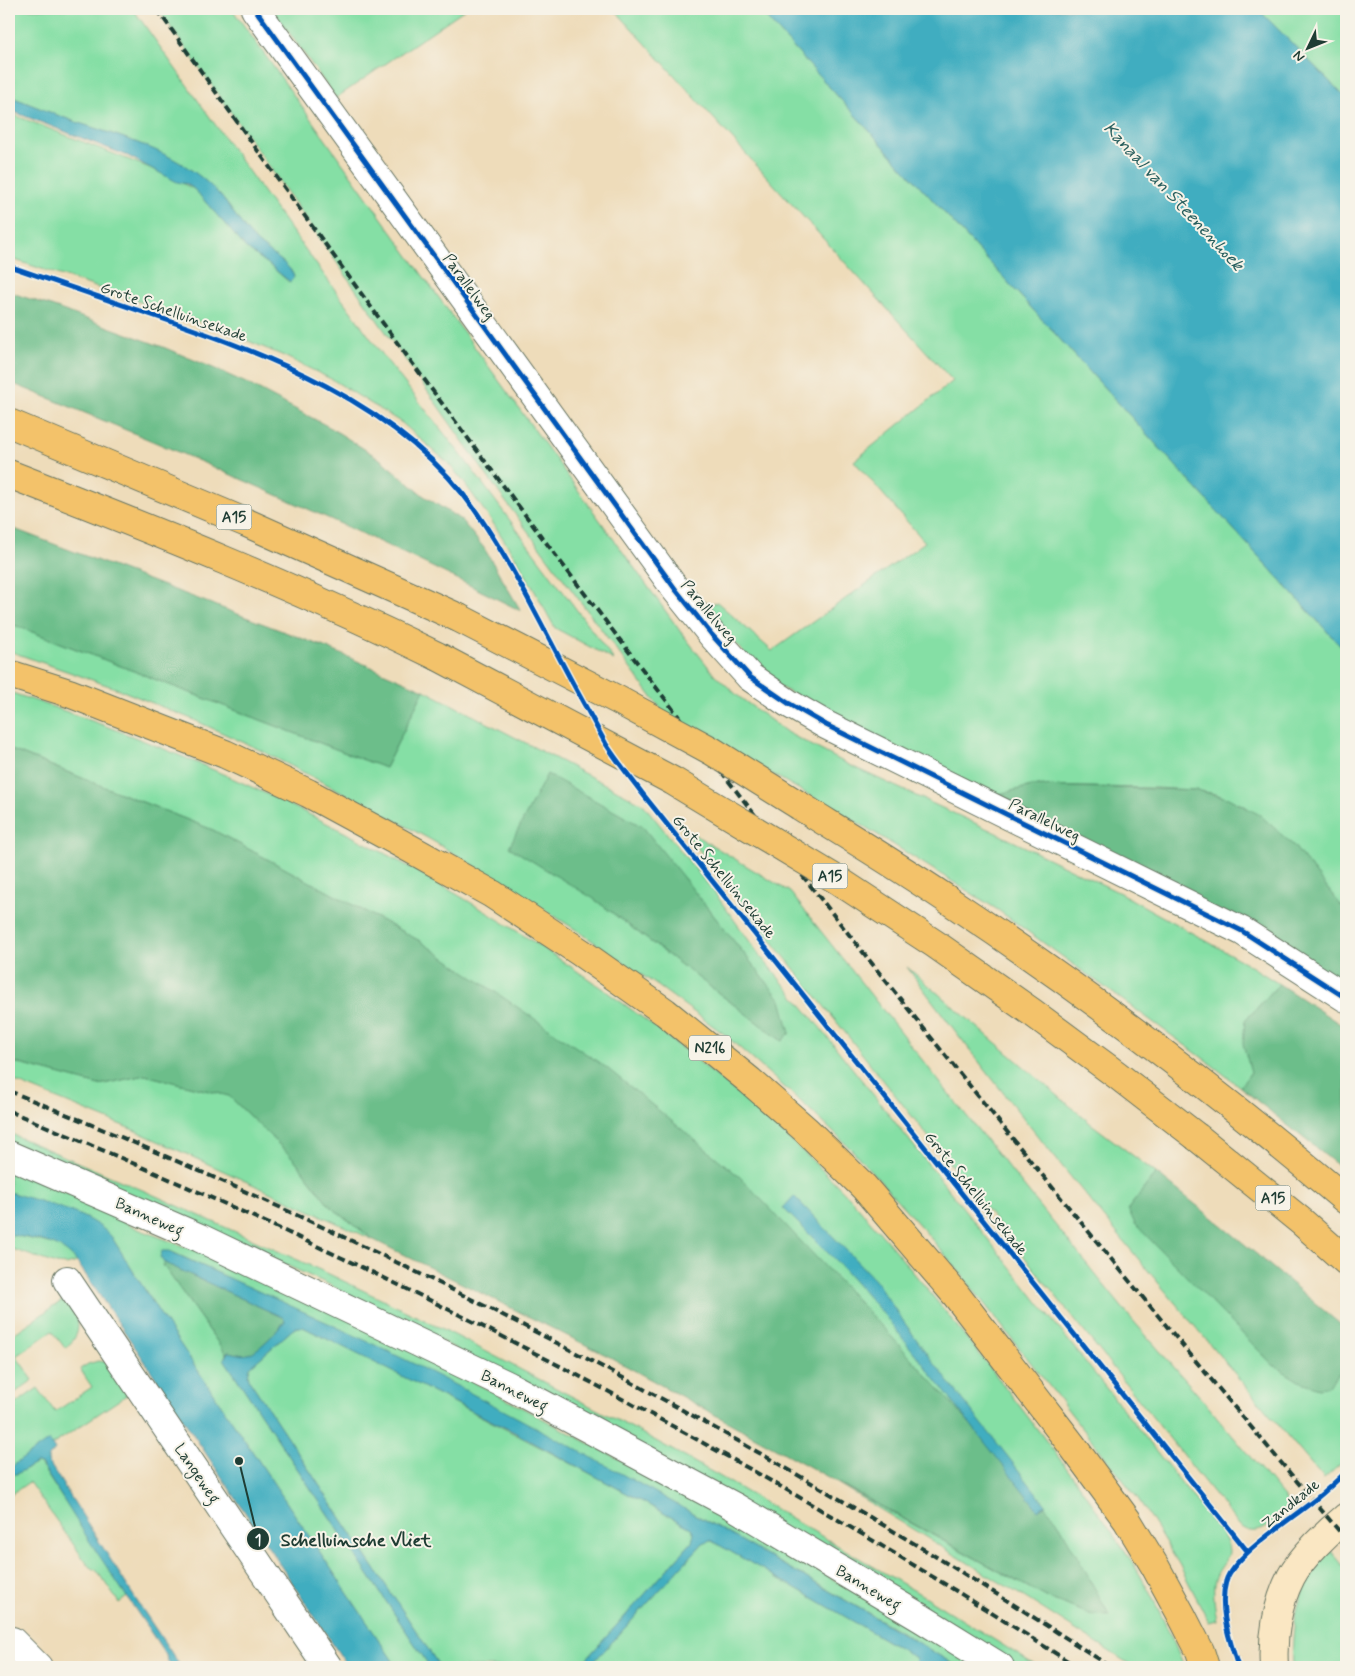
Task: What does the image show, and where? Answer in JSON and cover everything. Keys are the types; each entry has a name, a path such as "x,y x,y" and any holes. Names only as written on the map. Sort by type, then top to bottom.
{"main road":[{"name":"A15","path":"9,423 248,523 457,617 712,751 888,861 1035,960 1226,1101 1346,1200"},
{"name":"A15","path":"9,474 147,528 279,584 437,656 673,781 839,881 1033,1012 1197,1137 1302,1222 1346,1261"},
{"name":"N216","path":"9,674 69,693 225,754 308,793 400,843 492,894 580,952 665,1012 750,1081 806,1130 864,1187 956,1295 1127,1520 1182,1616 1200,1652 1205,1667"}],"street":[{"name":"Parallelweg","path":"255,9 676,590 712,635 750,677 788,703 826,725 1242,931 1346,998"},
{"name":"Banneweg","path":"9,1155 200,1238 509,1386 735,1507 1000,1667"},
{"name":"Langeweg","path":"67,1280 328,1667"},
{"path":"1274,1667 1275,1626 1282,1600 1292,1575 1310,1552 1346,1517"},
{"path":"11,1654 38,1667"}],"green space":[{"path":"9,9 133,9 261,189 388,362 465,460 614,660 555,628 521,566 463,481 447,462 402,423 333,380 284,356 215,327 9,258 9,113 150,168 194,189 247,249 289,282 294,277 288,267 260,245 210,185 179,162 127,139 73,121 9,96"},
{"path":"158,9 232,9 680,631 714,674 738,696 788,733 851,766 1120,893 1246,963 1279,984 1245,1021 1251,1072 1240,1087 1207,1061 998,910 867,828 663,712 500,494"},
{"path":"272,9 465,9 336,98"},
{"path":"614,9 758,9 1346,652 1346,912 1293,845 1245,806 1216,794 1196,790 1155,788 1032,786 991,796 770,682 702,607 717,602 772,651 925,542 854,461 953,381"},
{"path":"1258,9 1346,9 1346,98"},
{"path":"9,292 163,347 213,368 246,383 331,428 380,459 424,496 461,520 484,548 521,611 395,549 268,491 139,435 9,382"},
{"path":"9,527 327,648 424,690 385,768 9,623"},
{"path":"9,623 385,768 424,690 643,804 714,892 761,957 810,1015 1222,1534 1229,1549 1226,1560 1216,1576 1214,1584 1217,1620 1209,1622 1179,1564 1139,1500 957,1269 853,1151 807,1107 724,1034 581,933 433,841 371,807 258,749 194,720 118,689 9,651","holes":["683,877 767,983 782,1041 594,899"]},
{"path":"9,692 99,724 188,759 275,798 361,841 445,887 526,937 606,991 682,1048 726,1084 790,1140 852,1200 921,1281 988,1366 1073,1477 1130,1558 1158,1609 1184,1667 1134,1667 1024,1597 837,1483 1048,1598 1092,1615 420,941 213,830 9,749"},
{"path":"9,749 213,830 420,941 607,1068 740,1177 890,1335 1057,1520 1110,1616 1092,1615 1048,1598 608,1356 374,1240 331,1207 295,1160 229,1096 145,1075 99,1085 9,1061"},
{"path":"547,774 643,827 781,1000 790,1033 782,1041 594,899 509,847"},
{"path":"1032,786 1196,790 1228,798 1260,815 1293,845 1346,912 1346,987 991,796"},
{"path":"680,826 790,892 953,1099 1129,1316 1202,1399 1291,1506 1273,1523 1260,1530 1253,1531 1238,1524"},
{"path":"907,967 1090,1123 1156,1173 1128,1209 1329,1385 1346,1366 1346,1459 1324,1479 1164,1290 1059,1162 1007,1098"},
{"path":"1279,984 1346,1028 1346,1172 1240,1087 1251,1072 1243,1044 1245,1021"},
{"path":"9,1061 99,1085 145,1075 229,1096 295,1160 331,1207 374,1240 136,1131 9,1079"},
{"path":"9,1133 147,1192 331,1275 441,1328 638,1431 719,1476 927,1598 1038,1667 1015,1667 921,1608 438,1339 328,1284 144,1201 9,1145"},
{"path":"9,1169 62,1190 138,1229 188,1248 198,1245 402,1344 726,1516 981,1667 958,1667 898,1630 698,1516 546,1434 413,1364 170,1251 160,1257 165,1263 163,1265 226,1354 224,1359 430,1667 397,1667 160,1314 111,1236 86,1218 9,1192"},
{"path":"1156,1173 1346,1329 1346,1366 1329,1385 1319,1388 1299,1381 1273,1365 1135,1224 1128,1209"},
{"path":"9,1234 58,1245 69,1252 77,1262 66,1265 56,1264 9,1248"},
{"path":"165,1263 284,1318 285,1321 268,1340 253,1352 246,1355 228,1352 226,1354 163,1265"},
{"path":"69,1296 77,1317 78,1330 76,1336 65,1348 52,1331 16,1356 33,1380 9,1397 9,1337"},
{"path":"297,1327 303,1327 450,1400 691,1528 694,1533 692,1542 579,1667 440,1667 250,1381 248,1375 250,1367"},
{"path":"98,1361 106,1362 134,1390 52,1445 49,1441 16,1474 37,1463 40,1464 127,1597 119,1603 97,1571 88,1565 29,1482 9,1496 9,1408 38,1388 55,1412 92,1387 80,1369"},
{"path":"710,1540 916,1658 915,1667 589,1667 703,1543"},
{"path":"1331,1551 1346,1569 1346,1667 1293,1667 1293,1635 1298,1604 1310,1576"}],"water":[{"name":"Kanaal van Steenenhoek","path":"758,9 1258,9 1346,98 1346,652"},
{"path":"9,96 73,121 127,139 180,162 216,191 250,234 260,245 288,267 294,277 290,282 247,249 194,189 187,184 177,182 128,156 9,110"},
{"path":"9,1192 77,1214 90,1220 111,1236 160,1314 397,1667 348,1667 77,1262 70,1254 54,1245 9,1234"},
{"path":"794,1196 875,1280 930,1358 1046,1505 1038,1510 886,1317 837,1262 783,1208"},
{"path":"162,1251 169,1251 384,1349 553,1436 847,1601 958,1667 915,1667 916,1658 710,1540 703,1543 589,1667 579,1667 692,1542 694,1533 691,1528 512,1431 303,1327 297,1327 250,1367 248,1375 250,1381 440,1667 430,1667 224,1359 228,1352 246,1355 257,1349 282,1325 285,1321 284,1318 165,1263 160,1257"},
{"path":"49,1440 55,1450 48,1458 48,1461 181,1667 172,1667 167,1661 166,1655 90,1542 41,1464 37,1463 16,1474 12,1474 11,1468 15,1464"}],"railway":[{"path":"157,9 441,402 586,596 734,788 1036,1167 1346,1539"},
{"path":"9,1091 153,1151 295,1214 435,1281 574,1352 711,1426 847,1503 1111,1667"},
{"path":"9,1111 278,1228 454,1312 542,1357 628,1402 806,1501 1077,1667"}],"cycle path":[{"path":"255,9 676,590 712,635 750,677 788,703 826,725 1242,931 1346,998"},
{"name":"Grote Schelluinsekade","path":"9,266 186,327 280,364 326,386 369,411 409,440 446,474 477,513 506,559 603,739 619,763 1248,1552"},
{"name":"Zandkade","path":"1238,1667 1226,1625 1223,1603 1226,1581 1231,1571 1250,1550 1316,1499 1346,1472"}],"place":[{"name":"Schelluinsche Vliet","path":"239,1461"}]}
